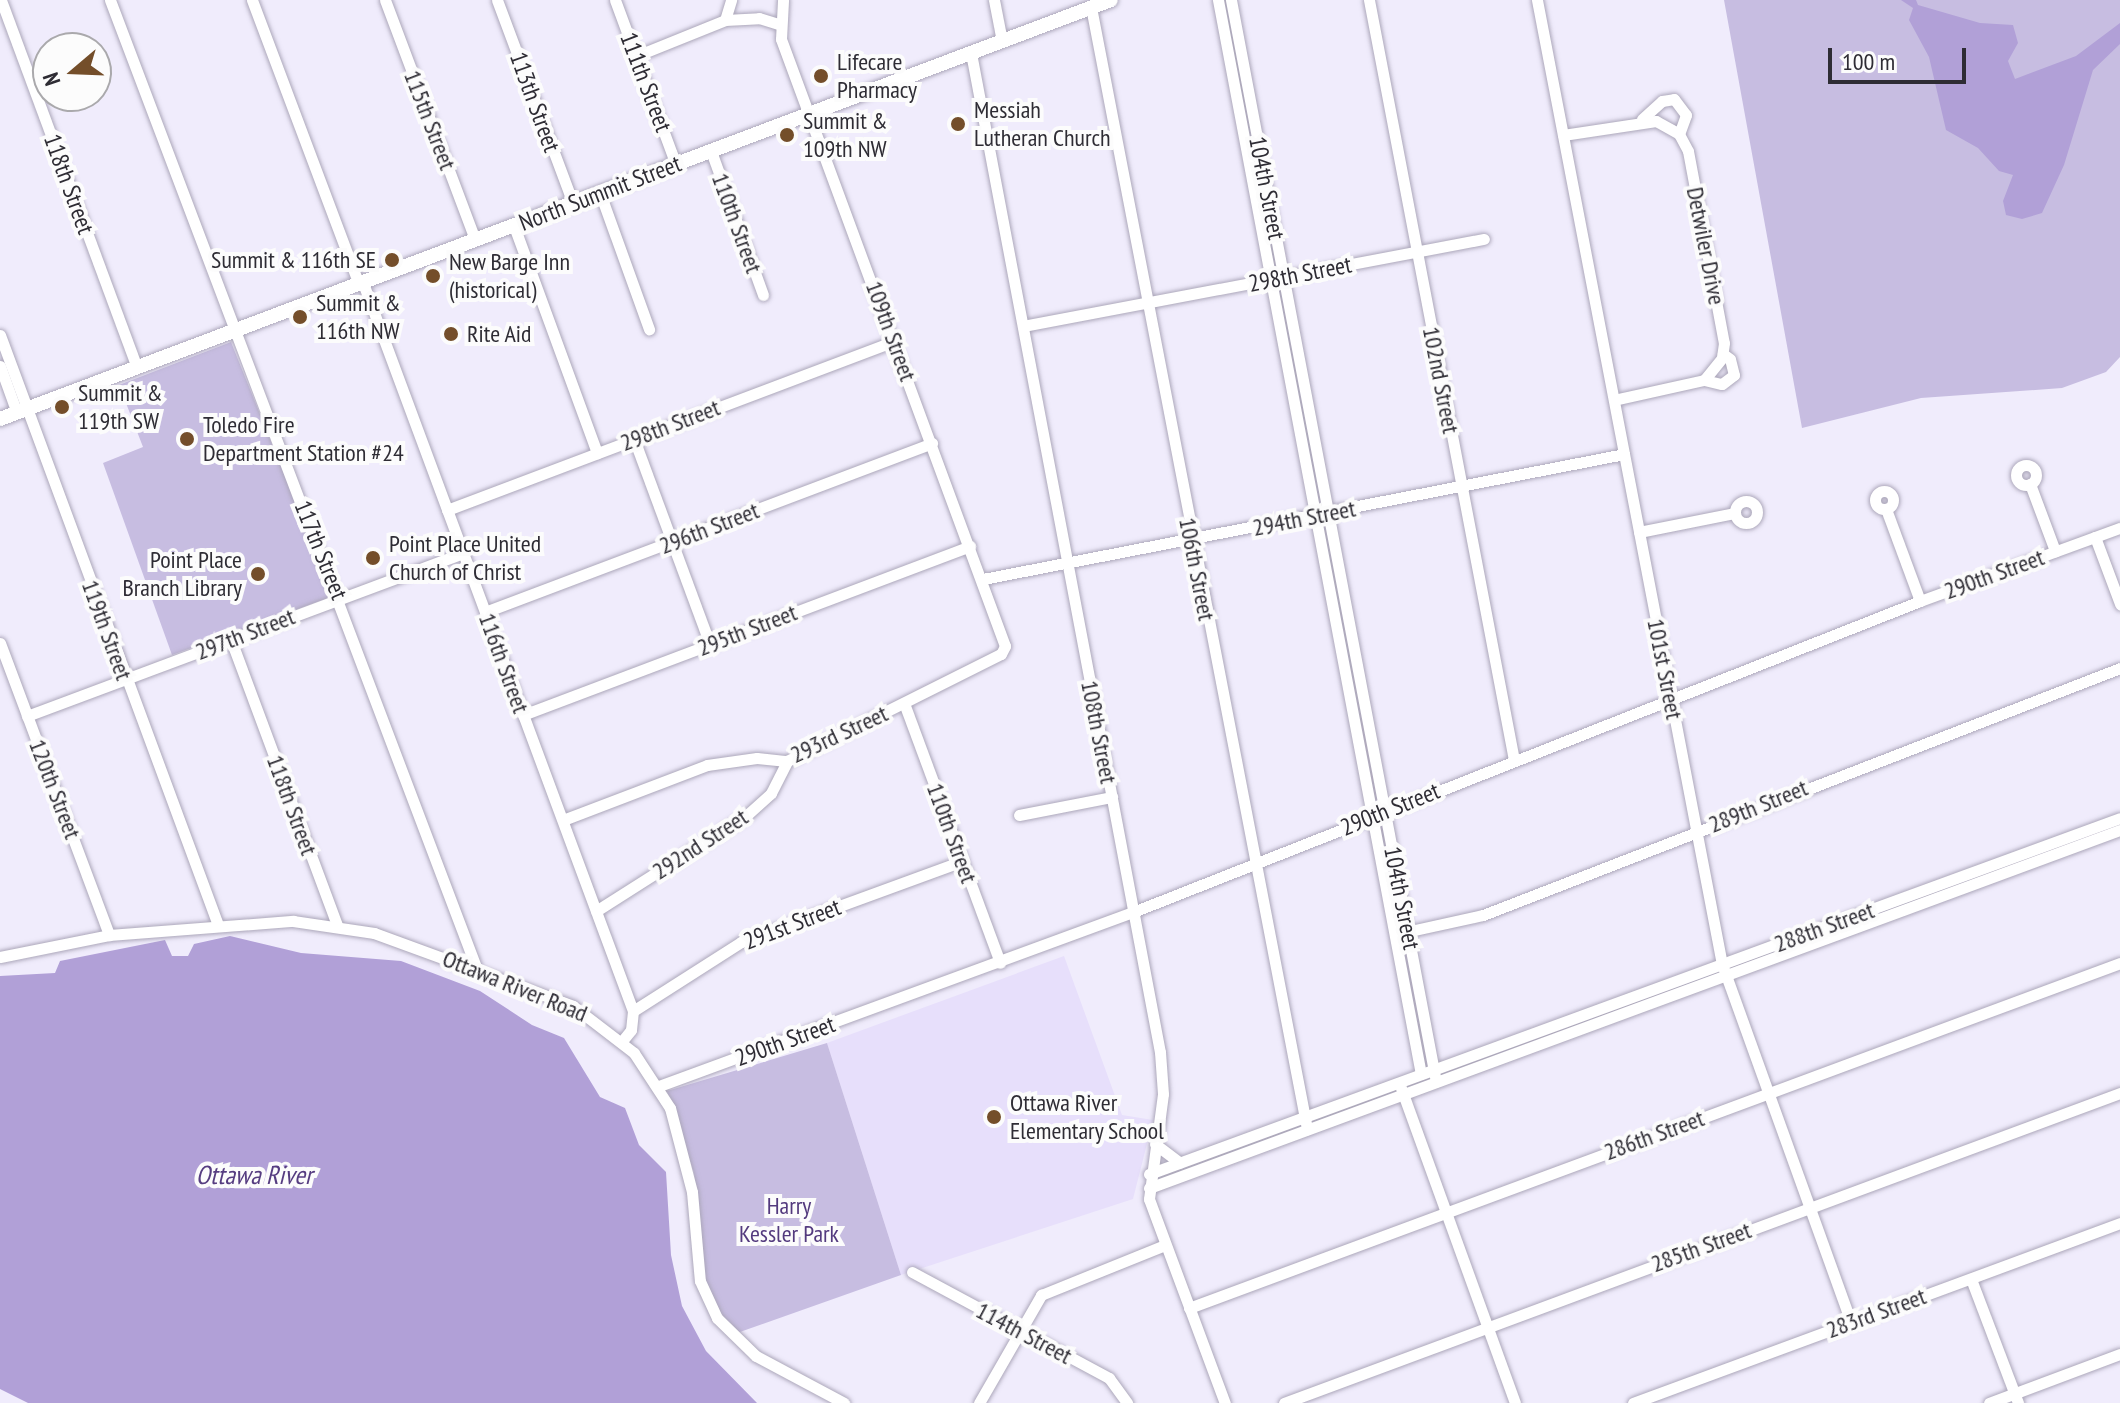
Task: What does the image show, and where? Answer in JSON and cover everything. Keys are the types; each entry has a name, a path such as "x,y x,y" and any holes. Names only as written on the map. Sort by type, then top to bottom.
{"main road":[{"name":"North Summit Street","path":"0,419 1111,0"}],"street":[{"name":"118th Street","path":"1,0 137,368"},
{"name":"117th Street","path":"110,0 233,331 340,598 476,967"},
{"name":"116th Street","path":"252,0 447,510 633,1011"},
{"name":"115th Street","path":"385,0 475,240"},
{"name":"113th Street","path":"497,0 573,203"},
{"name":"111th Street","path":"615,0 676,165"},
{"path":"636,56 725,20 747,17 779,24 783,0"},
{"path":"994,0 1002,41"},
{"name":"104th Street","path":"1218,0 1421,1074"},
{"name":"104th Street","path":"1231,0 1435,1076"},
{"name":"102nd Street","path":"1369,0 1514,760"},
{"name":"101st Street","path":"1537,0 1723,970 1851,1323"},
{"path":"725,20 731,2"},
{"name":"106th Street","path":"1091,7 1305,1123"},
{"name":"109th Street","path":"779,24 1006,638"},
{"name":"108th Street","path":"971,53 1163,1079 1149,1188 1165,1245 1225,1403"},
{"name":"Detwiler Drive","path":"1641,120 1662,101 1674,99 1686,115 1674,130 1688,151 1723,354 1730,359 1734,375 1722,384 1704,380"},
{"name":"104th Street","path":"1241,122 1254,119"},
{"path":"1563,135 1641,120 1674,130"},
{"name":"110th Street","path":"711,151 763,295"},
{"path":"600,193 649,329"},
{"path":"514,226 597,453"},
{"name":"298th Street","path":"1023,326 1484,239"},
{"name":"119th Street","path":"0,335 22,411 218,925"},
{"name":"298th Street","path":"447,510 894,341"},
{"path":"1614,400 1704,380 1714,371 1723,354"},
{"name":"119th Street","path":"0,366 22,411"},
{"path":"1293,399 1307,397"},
{"path":"634,439 710,644"},
{"name":"296th Street","path":"485,612 932,443"},
{"name":"294th Street","path":"983,579 1461,489 1624,454"},
{"path":"2030,484 2055,551"},
{"path":"1886,509 1920,601"},
{"path":"1639,532 1735,513"},
{"name":"290th Street","path":"659,1086 1000,963 1920,601 2120,528"},
{"path":"2095,537 2120,604"},
{"name":"295th Street","path":"523,715 970,546"},
{"name":"297th Street","path":"27,716 463,553"},
{"name":"293rd Street","path":"563,820 707,765 757,758 787,761 1001,654 1006,638"},
{"name":"118th Street","path":"231,640 337,925"},
{"name":"120th Street","path":"0,643 109,935"},
{"path":"1345,670 1358,668"},
{"name":"289th Street","path":"1395,935 1483,915 2120,668"},
{"name":"110th Street","path":"904,703 1000,963"},
{"name":"292nd Street","path":"596,911 748,814 771,793 787,761"},
{"path":"1019,815 1112,797"},
{"name":"288th Street","path":"1881,912 2120,818"},
{"name":"288th Street","path":"1149,1174 1305,1123 1881,912 2120,830"},
{"name":"291st Street","path":"633,1011 753,937 962,861"},
{"name":"Ottawa River Road","path":"0,957 109,935 218,925 337,925 476,967 573,1006 622,1041 659,1086 681,1138 692,1192 697,1269 717,1318 756,1356 844,1403"},
{"name":"286th Street","path":"1189,1308 2120,963"},
{"path":"622,1041 631,1030 633,1011"},
{"name":"288th Street","path":"1401,1088 1421,1074 1435,1076"},
{"path":"1401,1088 1515,1403"},
{"name":"285th Street","path":"1284,1403 2120,1093"},
{"name":"288th Street","path":"1149,1188 1305,1123"},
{"path":"1155,1144 1180,1163"},
{"name":"283rd Street","path":"1633,1403 2120,1223"},
{"path":"979,1403 1030,1308 1056,1285 1165,1245"},
{"name":"114th Street","path":"912,1272 1109,1378 1127,1403"},
{"path":"1971,1279 2016,1398"},
{"path":"1989,1403 2016,1398 2120,1354"}],"shaded area":[{"name":"Ottawa River Elementary School","path":"1064,956 1122,1115 1153,1120 1133,1199 901,1275 827,1043"}],"green space":[{"path":"1724,0 2120,0 2120,357 2106,372 2062,388 1921,398 1802,428"},
{"path":"231,342 333,596 172,655 103,463 143,447 119,385"},
{"name":"Harry Kessler Park","path":"827,1043 901,1275 737,1333 715,1307 703,1273 694,1173 667,1091"}],"water":[{"path":"1901,0 1916,0 1918,5 1980,23 2013,25 2018,43 2008,61 2015,79 2076,56 2120,23 2120,44 2093,70 2064,165 2042,213 2022,219 2006,215 2003,201 2013,175 1999,171 1978,148 1946,130 1929,57 1909,20 1913,8"},
{"name":"Ottawa River","path":"230,936 301,953 401,961 480,991 532,1025 564,1038 600,1097 625,1108 639,1145 666,1172 671,1255 682,1306 706,1351 757,1403 28,1403 0,1389 0,976 55,973 60,961 165,940 172,956 188,956 194,944"}],"place":[{"name":"Lifecare Pharmacy","path":"821,76"},
{"name":"Messiah Lutheran Church","path":"958,124"},
{"name":"Summit & 109th NW","path":"787,135"},
{"name":"Summit & 116th SE","path":"392,260"},
{"name":"New Barge Inn (historical)","path":"433,276"},
{"name":"Summit & 116th NW","path":"300,317"},
{"name":"Rite Aid","path":"451,334"},
{"name":"Summit & 119th SW","path":"62,407"},
{"name":"Toledo Fire Department Station #24","path":"187,439"},
{"name":"Point Place United Church of Christ","path":"373,558"},
{"name":"Point Place Branch Library","path":"258,574"},
{"name":"Ottawa River Elementary School","path":"994,1117"}]}
